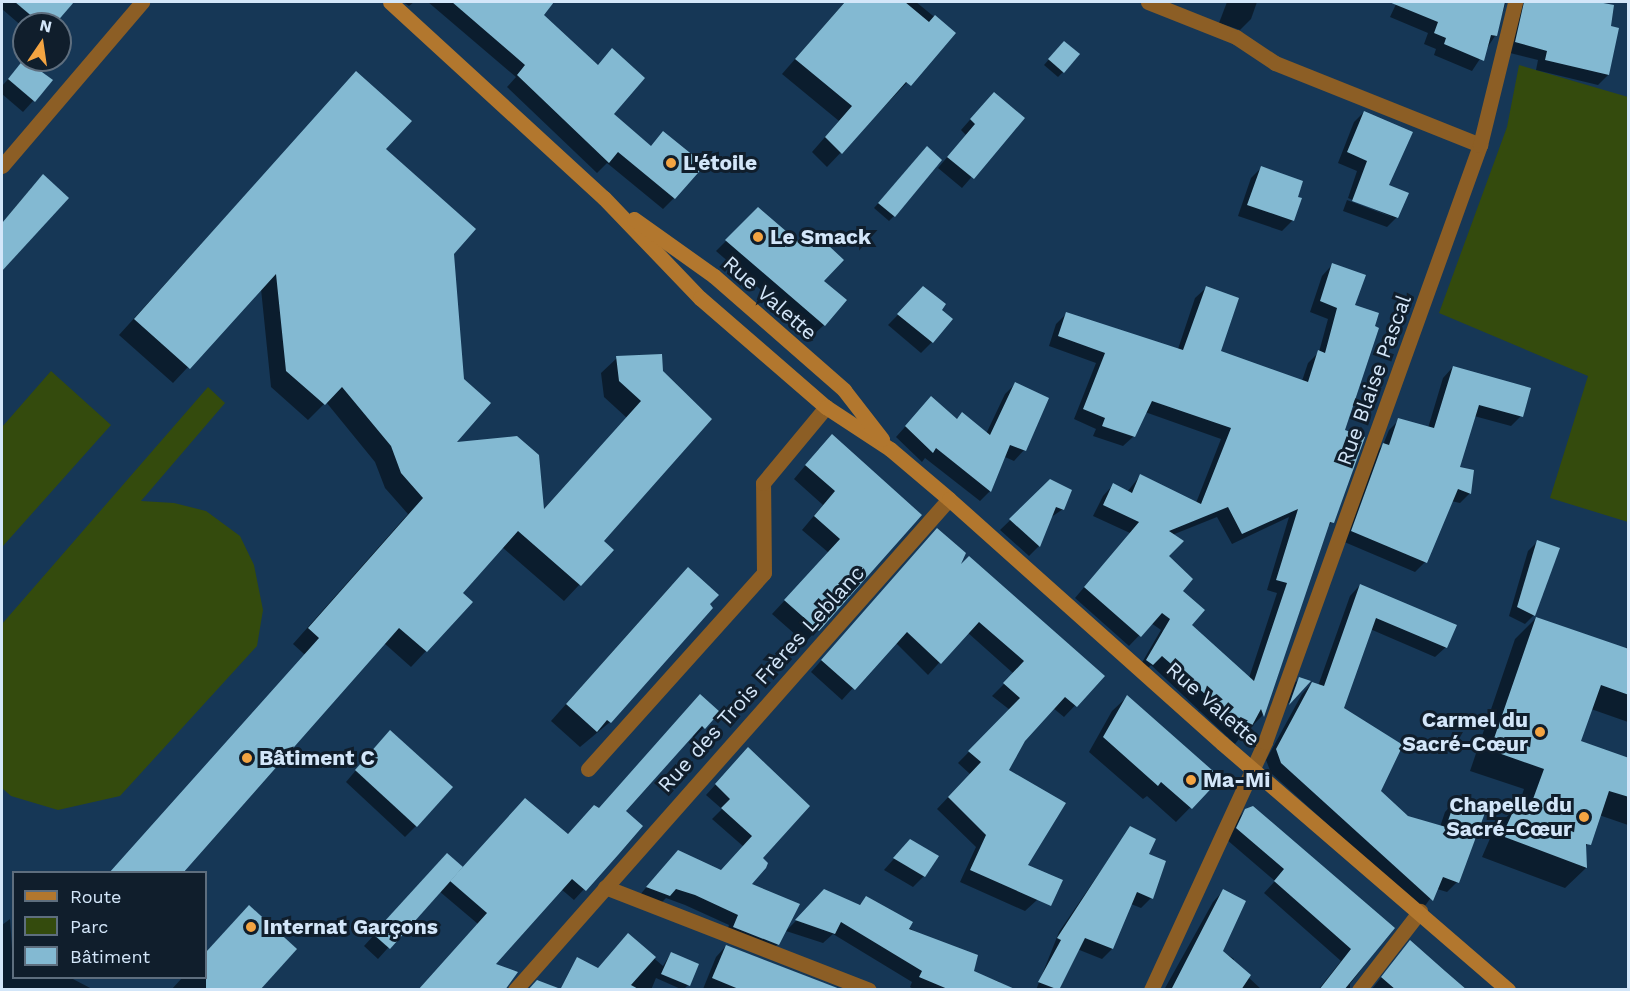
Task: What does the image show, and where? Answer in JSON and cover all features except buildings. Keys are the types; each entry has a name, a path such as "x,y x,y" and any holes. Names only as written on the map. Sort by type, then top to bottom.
{"main road":[{"name":"Rue Valette","path":"390,2 604,198 700,298 826,407 890,449 949,499 1222,743 1420,911 1508,990"},
{"name":"Rue Valette","path":"604,198 714,276 844,390 890,449"}],"street":[{"path":"2,166 142,2"},
{"path":"1148,2 1236,37 1275,63 1480,146"},
{"name":"Rue Blaise Pascal","path":"1150,990 1232,807 1254,768 1480,146 1515,2"},
{"path":"588,769 764,573 764,483 826,407"},
{"name":"Rue des Trois Frères Leblanc","path":"515,990 949,499"},
{"path":"605,887 868,990"},
{"path":"1359,990 1420,911"}],"green space":[{"path":"1519,65 1628,97 1628,522 1550,498 1588,376 1439,313 1507,127"},
{"path":"51,371 111,425 3,546 2,427"},
{"path":"208,387 225,403 141,501 174,503 206,511 240,536 254,565 263,610 257,646 120,796 58,810 11,796 2,788 2,624"}],"place":[{"name":"L'étoile","path":"671,163"},
{"name":"Le Smack","path":"758,237"},
{"name":"Carmel du Sacré-Cœur","path":"1540,732"},
{"name":"Bâtiment C","path":"247,758"},
{"name":"Ma-Mi","path":"1191,780"},
{"name":"Chapelle du Sacré-Cœur","path":"1584,817"},
{"name":"Internat Garçons","path":"251,927"}]}
